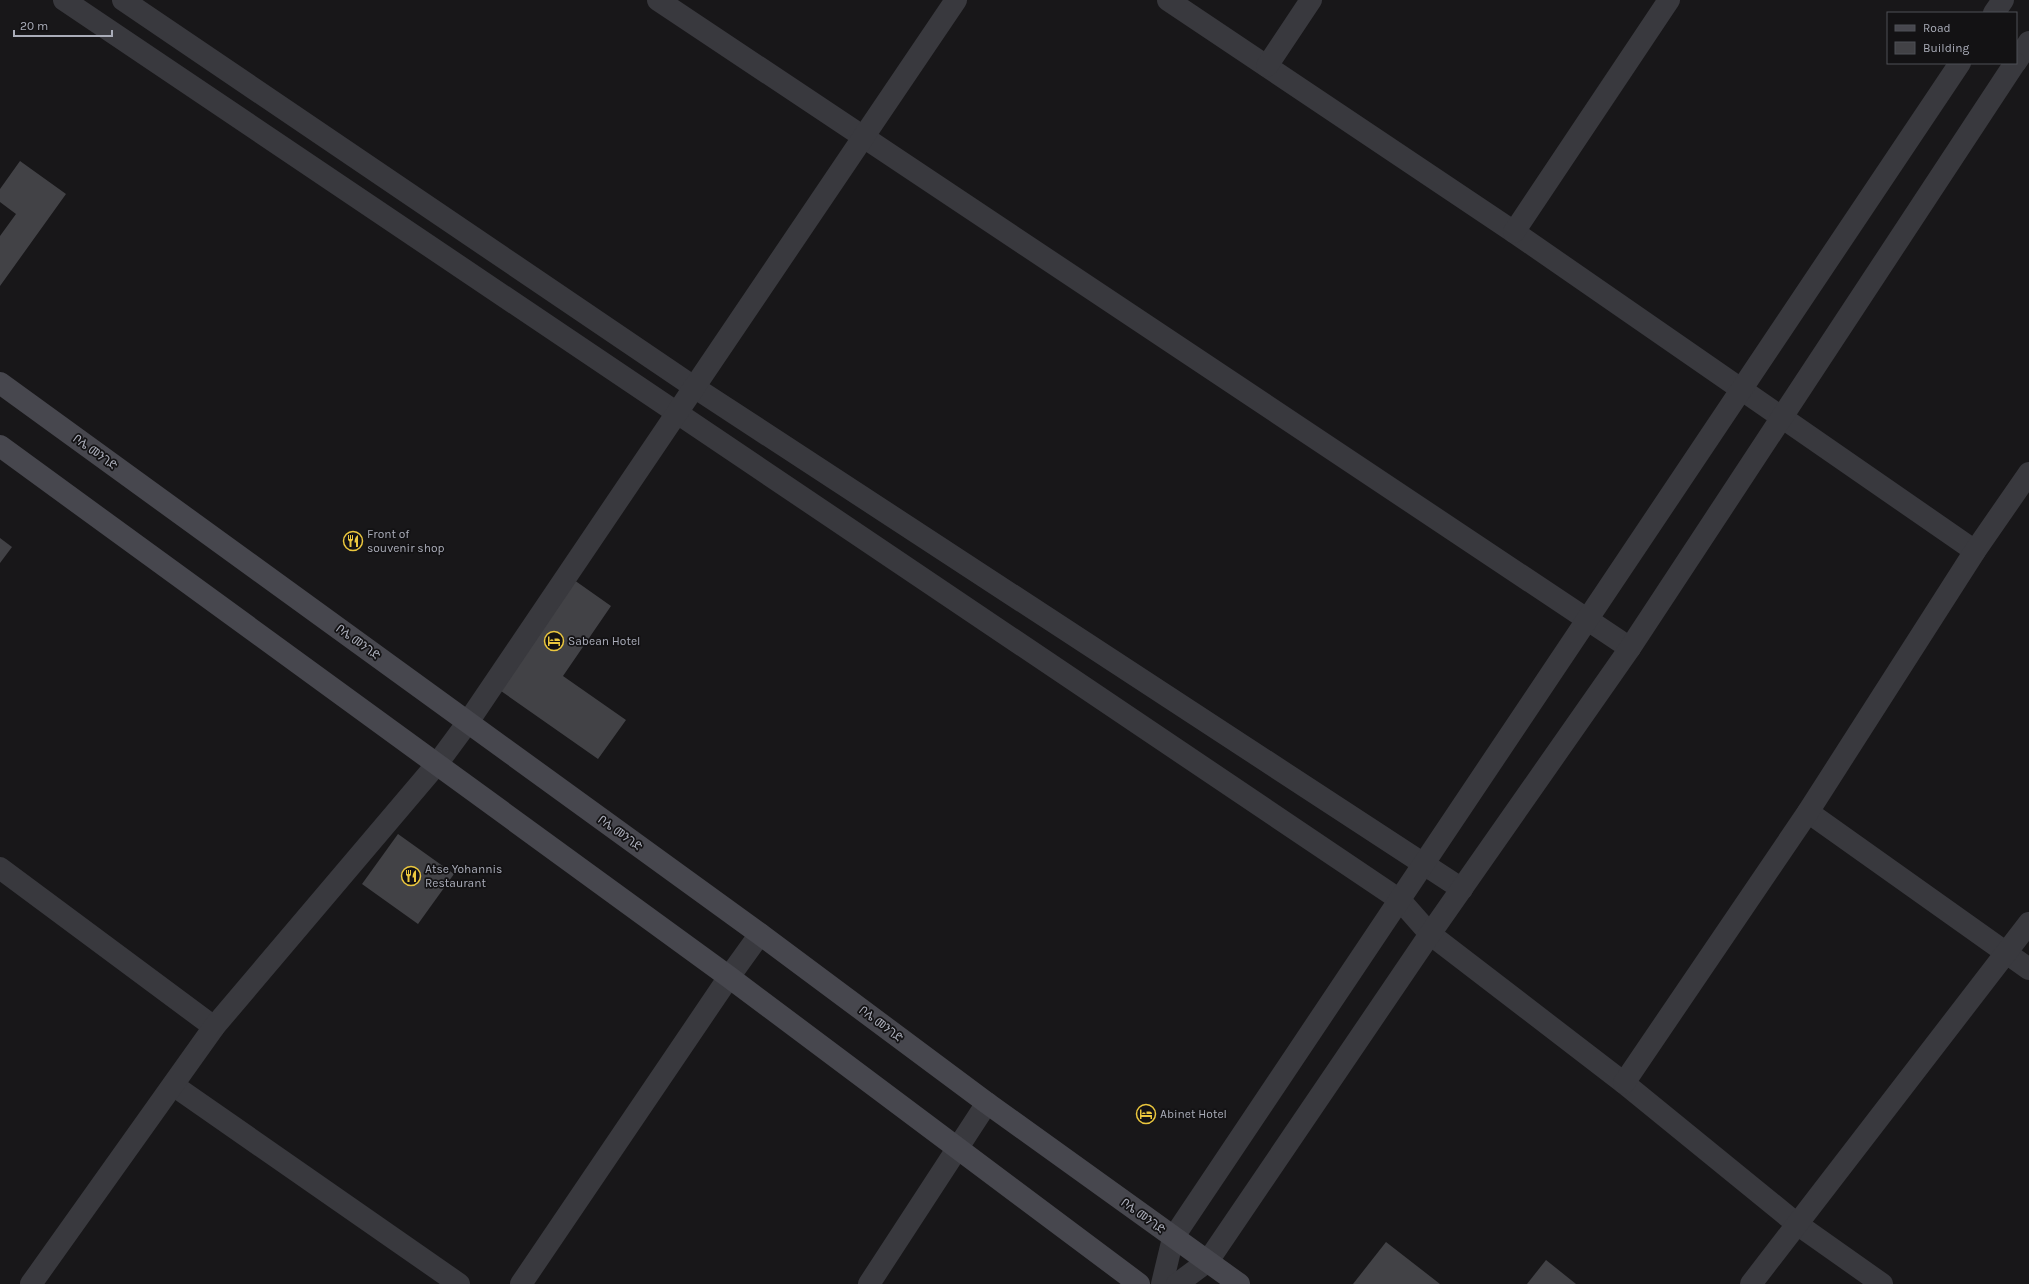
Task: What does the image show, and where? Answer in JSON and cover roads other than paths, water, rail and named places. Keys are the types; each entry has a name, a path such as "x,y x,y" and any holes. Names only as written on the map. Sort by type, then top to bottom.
{"main road":[{"name":"ቦሌ መንገድ","path":"0,383 760,934 987,1103 1239,1284"},
{"path":"0,446 729,977 1139,1284"}],"street":[{"path":"64,0 1400,900 1430,934 1624,1083 1797,1224 1882,1284"},
{"path":"123,0 694,387 1423,865 1462,889"},
{"path":"658,0 1630,648"},
{"path":"31,1284 214,1027 436,764 468,722 956,0"},
{"path":"1168,0 1514,232 1975,551"},
{"path":"1266,66 1311,0"},
{"path":"1514,232 1668,0"},
{"path":"1995,12 2002,0"},
{"path":"2017,60 2029,42"},
{"path":"1162,1284 1173,1238 1959,64"},
{"path":"1177,1284 1208,1261 1430,934 1630,648 2015,64"},
{"path":"1624,1083 1808,812 1975,551 2029,472"},
{"path":"1808,812 2029,969"},
{"path":"0,868 214,1027"},
{"path":"1751,1284 2008,953 2029,923"},
{"path":"521,1284 729,977 760,934"},
{"path":"173,1085 459,1284"},
{"path":"869,1284 987,1103"}],"place":[{"name":"Front of souvenir shop","path":"353,541"},
{"name":"Sabean Hotel","path":"554,641"},
{"name":"Atse Yohannis Restaurant","path":"411,876"},
{"name":"Abinet Hotel","path":"1146,1114"}]}
